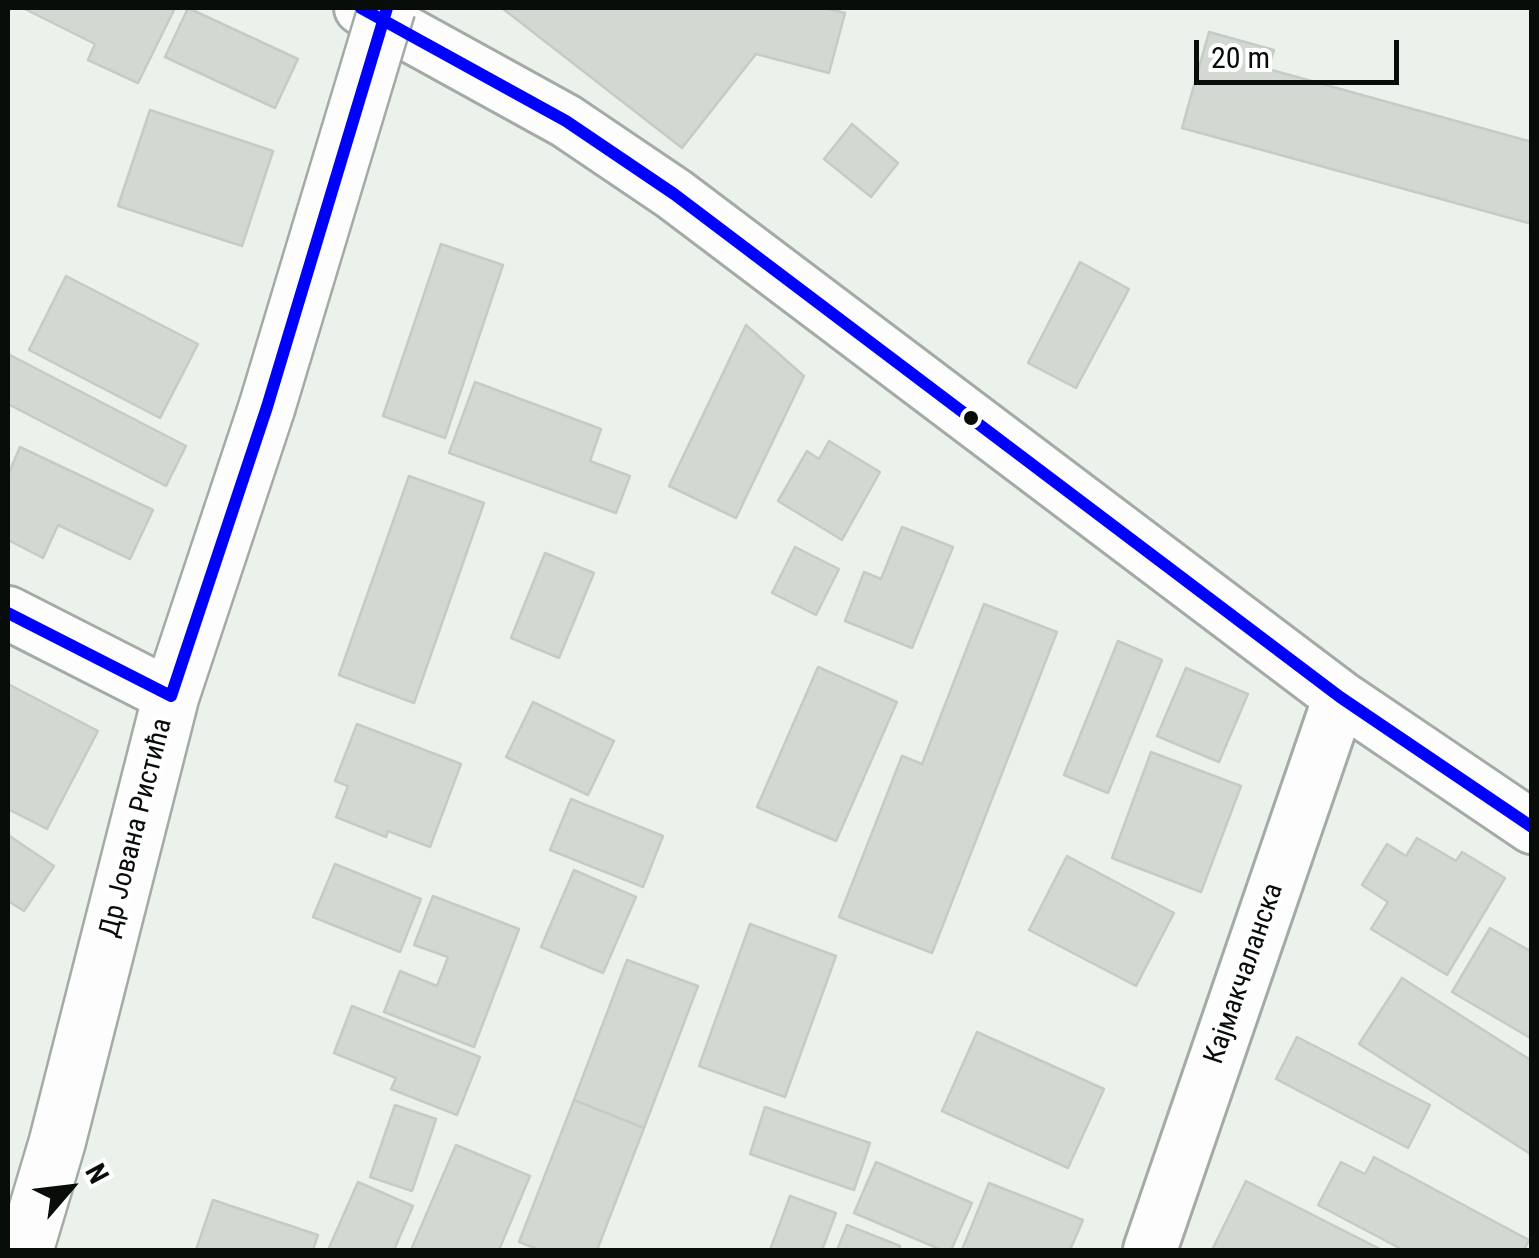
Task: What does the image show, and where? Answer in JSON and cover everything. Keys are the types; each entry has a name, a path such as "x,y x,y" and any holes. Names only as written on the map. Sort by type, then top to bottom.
{"street":[{"name":"Др Јована Ристића","path":"25,1250 57,1143 171,696 267,407 380,12"},
{"path":"380,12 566,120 674,194 1340,698 1532,827"},
{"path":"8,613 171,696"},
{"name":"Кајмакчаланска","path":"1150,1250 1340,698"}],"building":[{"path":"23,8 175,8 138,83 88,60 95,44"},
{"path":"188,8 298,59 275,108 165,57"},
{"path":"502,8 824,8 845,13 829,73 756,54 682,148"},
{"path":"1209,32 1274,50 1268,69 1532,142 1532,224 1182,128"},
{"path":"150,110 273,151 242,246 118,206"},
{"path":"852,124 898,163 871,197 824,159"},
{"path":"441,244 503,265 445,438 383,416"},
{"path":"1080,262 1129,289 1076,388 1028,363"},
{"path":"66,276 198,344 160,418 29,350"},
{"path":"746,325 804,376 736,518 669,486"},
{"path":"8,354 186,446 166,486 8,404"},
{"path":"475,382 601,429 590,461 630,476 616,513 449,453"},
{"path":"829,441 880,472 842,540 778,501 807,451 819,459"},
{"path":"20,447 153,510 130,559 58,525 43,558 8,540 8,475"},
{"path":"409,476 484,503 414,703 339,675"},
{"path":"902,527 953,547 912,648 845,621 864,572 881,579"},
{"path":"795,547 839,569 816,615 772,593"},
{"path":"545,553 594,573 559,658 511,638"},
{"path":"984,604 1057,632 932,953 839,917 902,756 922,764"},
{"path":"1118,641 1162,660 1108,793 1064,775"},
{"path":"818,667 897,702 836,841 757,807"},
{"path":"1186,668 1248,694 1219,762 1157,736"},
{"path":"8,684 98,731 47,829 8,809"},
{"path":"533,702 614,741 588,795 506,757"},
{"path":"357,724 461,764 430,847 388,831 386,837 336,817 348,786 335,781"},
{"path":"1151,752 1241,786 1201,892 1112,858"},
{"path":"571,799 663,836 643,887 550,850"},
{"path":"8,835 54,866 24,911 8,901"},
{"path":"1417,838 1456,861 1462,852 1505,878 1447,975 1371,929 1388,902 1362,885 1387,844 1406,856"},
{"path":"1067,856 1174,913 1136,986 1029,930"},
{"path":"335,864 421,899 400,952 313,917"},
{"path":"574,870 636,897 603,973 541,947"},
{"path":"433,896 519,929 474,1047 384,1012 400,971 437,986 448,957 414,945"},
{"path":"750,924 836,956 785,1097 699,1066"},
{"path":"1490,928 1532,952 1532,1039 1452,992"},
{"path":"627,960 698,986 644,1128 574,1100"},
{"path":"1402,978 1532,1061 1532,1155 1359,1044"},
{"path":"352,1006 480,1057 457,1115 391,1089 396,1078 334,1053"},
{"path":"977,1032 1104,1089 1068,1168 942,1111"},
{"path":"1297,1037 1430,1105 1408,1148 1276,1079"},
{"path":"574,1100 644,1128 597,1250 540,1250 519,1242"},
{"path":"395,1105 436,1119 412,1191 370,1177"},
{"path":"765,1107 870,1143 854,1190 750,1154"},
{"path":"456,1145 530,1176 499,1250 411,1250"},
{"path":"1374,1157 1529,1240 1524,1250 1403,1250 1318,1205 1341,1162 1365,1174"},
{"path":"876,1162 972,1203 951,1250 942,1250 854,1213"},
{"path":"1246,1181 1382,1250 1212,1250"},
{"path":"358,1182 413,1206 394,1250 328,1250"},
{"path":"989,1183 1083,1220 1070,1250 962,1250"},
{"path":"790,1196 836,1213 822,1250 770,1250"},
{"path":"213,1200 318,1235 313,1250 196,1250"},
{"path":"847,1225 900,1246 899,1250 837,1250"}],"transit line":[{"path":"361,8 566,121 674,194 1340,697 1532,827"},
{"path":"171,696 267,407 387,8"},
{"path":"8,613 171,696"}]}
